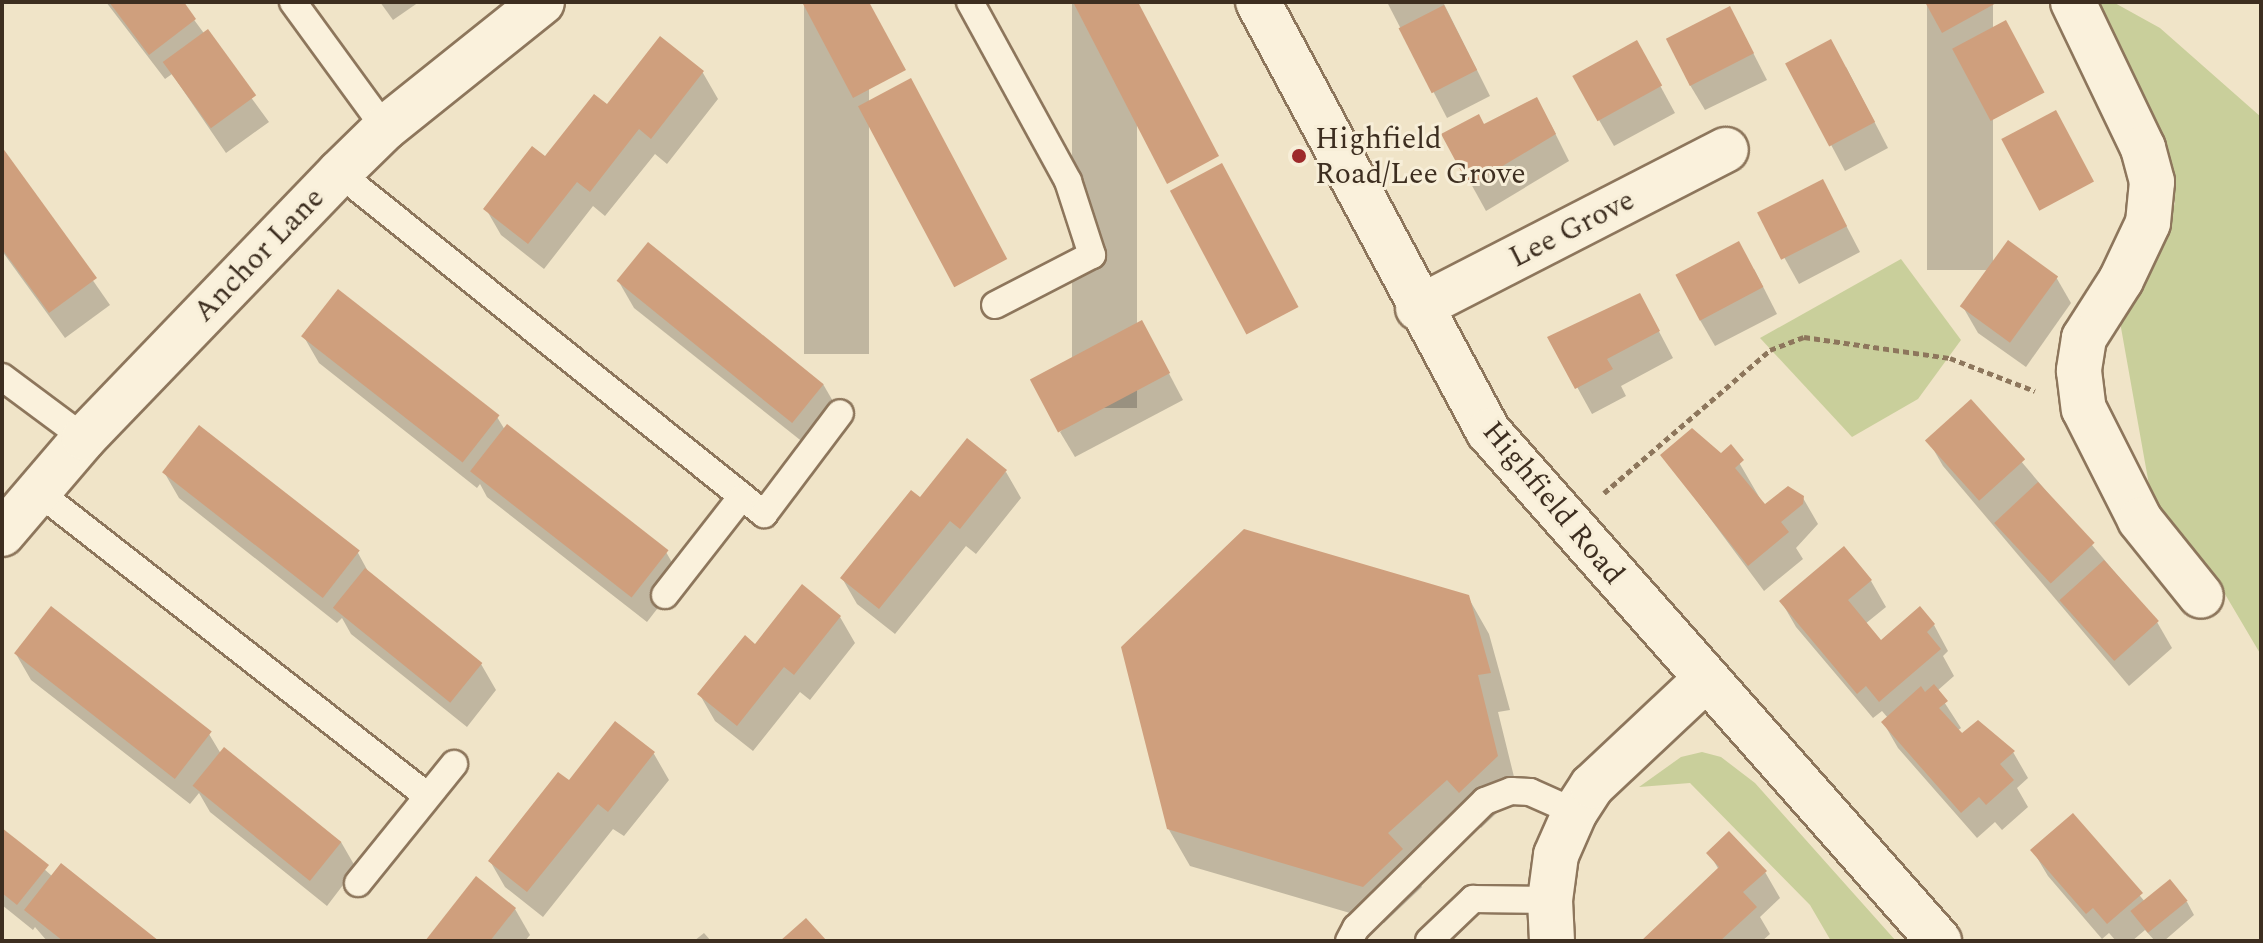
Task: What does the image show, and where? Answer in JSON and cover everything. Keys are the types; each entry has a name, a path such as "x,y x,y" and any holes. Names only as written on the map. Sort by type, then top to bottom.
{"street":[{"name":"Anchor Lane","path":"2,534 84,438 339,173 385,128 542,2"},
{"name":"Highfield Road","path":"1258,2 1418,308 1488,431 1567,526 1939,941"},
{"path":"2073,2 2143,148 2152,182 2148,223 2121,280 2084,338 2079,371 2084,409 2140,520 2201,596"},
{"name":"Lee Grove","path":"1418,308 1726,150"},
{"path":"1551,921 1556,855 1575,812 1592,786 1705,680"}],"lane":[{"path":"293,2 385,128"},
{"path":"970,2 1068,181 1092,255 995,305"},
{"path":"339,173 740,499 764,514 840,413"},
{"path":"2,377 84,438"},
{"path":"37,491 427,796"},
{"path":"665,595 740,499"},
{"path":"358,883 454,764"},
{"path":"1349,941 1356,928 1485,801 1511,791 1530,792 1575,812"},
{"path":"1429,941 1473,899 1551,921"}],"path":[{"path":"1567,526 1770,350 1804,337 1950,358 2084,409"}],"green space":[{"path":"2096,2 2113,2 2160,28 2261,117 2261,655 2219,584 2154,513 2120,322 2150,272 2175,203 2171,163"},
{"path":"1901,259 1961,340 1918,399 1852,437 1760,338"},
{"path":"1702,752 1721,757 1755,783 1896,941 1831,941 1810,905 1690,783 1639,787 1681,757"}],"building":[{"path":"109,2 184,2 196,19 149,55"},
{"path":"802,2 869,2 906,70 853,98"},
{"path":"1073,2 1138,2 1219,156 1167,184"},
{"path":"1925,2 1998,2 1942,33"},
{"path":"1444,5 1477,70 1432,93 1399,28"},
{"path":"1730,6 1754,53 1690,86 1666,39"},
{"path":"2006,20 2044,92 1991,121 1952,49"},
{"path":"208,29 256,95 211,128 163,62"},
{"path":"660,36 704,71 651,139 639,129 590,192 577,182 528,244 483,209 532,146 545,156 594,94 607,104"},
{"path":"1831,39 1875,122 1829,146 1785,63"},
{"path":"1637,40 1662,85 1597,121 1572,76"},
{"path":"911,78 1007,259 954,287 858,106"},
{"path":"1537,97 1556,134 1469,186 1441,134 1479,114 1484,124"},
{"path":"2056,110 2094,182 2039,211 2001,139"},
{"path":"2,147 97,278 49,313 2,249"},
{"path":"1222,163 1299,307 1246,335 1170,191"},
{"path":"1823,179 1847,226 1781,260 1757,213"},
{"path":"2008,240 2058,276 2010,343 1960,306"},
{"path":"1739,241 1763,287 1700,321 1675,275"},
{"path":"648,242 824,384 792,423 617,281"},
{"path":"338,289 500,415 463,462 301,336"},
{"path":"1640,293 1660,331 1607,359 1613,369 1575,389 1547,337"},
{"path":"1142,320 1170,373 1058,433 1030,380"},
{"path":"1971,399 2025,459 1979,501 1925,440"},
{"path":"507,424 669,550 632,597 470,471"},
{"path":"199,425 360,551 323,598 162,472"},
{"path":"1692,428 1721,453 1731,444 1744,460 1735,468 1765,504 1788,486 1804,496 1803,504 1781,522 1789,532 1748,566 1660,455"},
{"path":"967,438 1007,470 960,529 950,521 879,609 840,578 911,490 920,497"},
{"path":"2038,482 2095,543 2051,584 1994,523"},
{"path":"1244,529 1469,595 1491,673 1478,675 1498,756 1459,793 1447,780 1388,833 1403,849 1363,887 1167,829 1121,647"},
{"path":"1844,546 1872,580 1848,600 1881,640 1920,606 1935,624 1927,632 1941,649 1879,702 1866,686 1857,694 1779,601"},
{"path":"2104,560 2159,621 2114,661 2059,600"},
{"path":"365,568 482,663 450,703 333,608"},
{"path":"802,584 841,616 794,675 784,667 737,726 697,694 745,635 755,644"},
{"path":"51,606 212,732 175,779 14,653"},
{"path":"1934,684 1948,701 1939,708 1962,733 1978,720 2015,751 2000,764 2014,780 1986,805 1979,797 1961,813 1881,722 1921,686 1925,692"},
{"path":"615,721 655,752 608,812 598,804 527,892 488,861 558,772 569,780"},
{"path":"224,747 341,842 310,881 193,786"},
{"path":"2073,813 2143,893 2107,924 2093,908 2086,914 2030,850"},
{"path":"2,828 49,865 17,905 2,893"},
{"path":"1729,831 1767,871 1743,892 1757,907 1720,941 1641,941 1719,867 1706,853"},
{"path":"61,863 159,941 63,941 24,910"},
{"path":"476,876 516,908 490,941 425,941"},
{"path":"2170,879 2188,901 2148,933 2130,911"},
{"path":"806,918 827,941 780,941"}],"place":[{"name":"Highfield Road/Lee Grove","path":"1299,156"}]}
